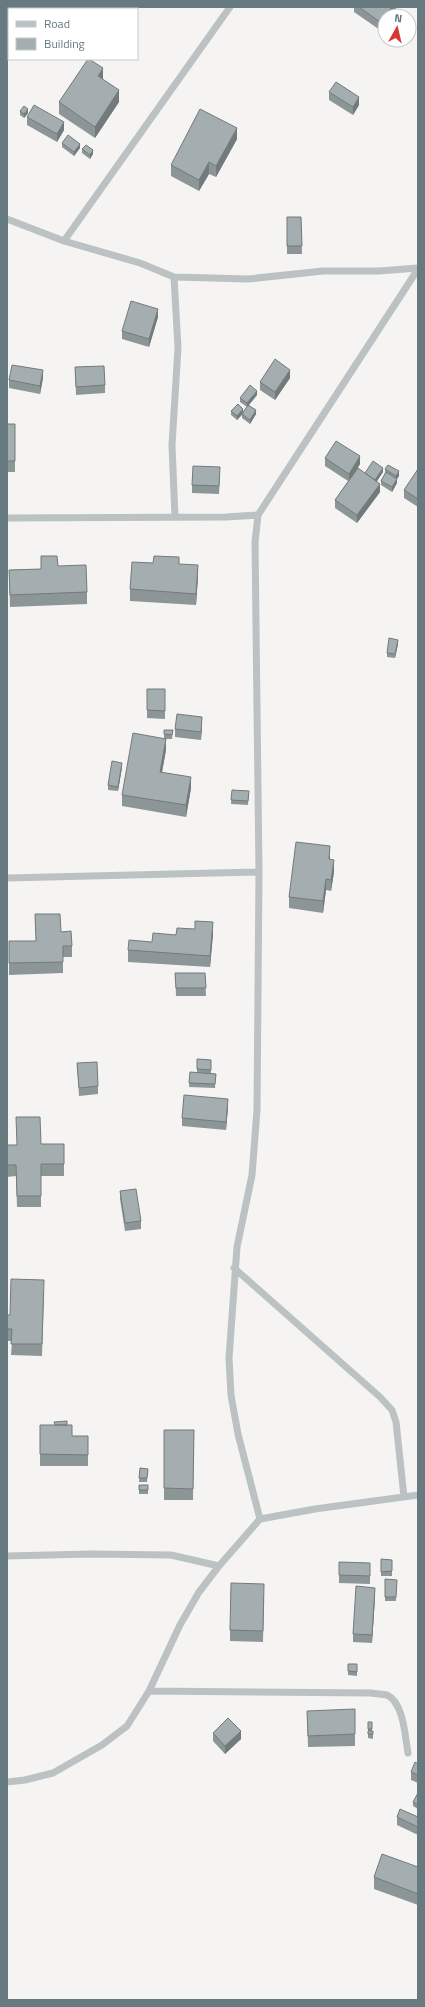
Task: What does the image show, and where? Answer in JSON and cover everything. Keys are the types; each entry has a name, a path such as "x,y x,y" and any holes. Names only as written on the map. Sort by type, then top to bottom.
{"street":[{"path":"64,241 230,7"},
{"path":"7,219 64,241 140,263 174,277 248,279 323,270 379,271 418,268"},
{"path":"260,1519 238,1434 231,1395 229,1358 234,1268 252,1175 257,1110 259,872 255,542 258,514 418,268"},
{"path":"174,277 178,348 172,445 175,517"},
{"path":"7,518 226,517 258,514"},
{"path":"7,878 259,872"},
{"path":"234,1268 380,1397 392,1410 396,1422 404,1497"},
{"path":"7,1782 25,1780 52,1773 102,1745 126,1726 149,1692 180,1625 199,1592 219,1566 260,1519 315,1509 418,1495"},
{"path":"7,1556 91,1554 171,1555 219,1566"},
{"path":"149,1692 371,1693 386,1695 395,1701 400,1713 408,1753"}],"building":[{"path":"359,7 392,7 377,8 377,20"},
{"path":"87,60 91,60 103,68 98,76 119,90 95,127 59,102"},
{"path":"336,82 359,97 353,107 329,92"},
{"path":"34,105 64,122 57,134 27,117"},
{"path":"24,106 28,109 24,114 20,111"},
{"path":"200,109 237,128 216,166 209,162 199,180 171,165"},
{"path":"68,135 80,144 74,152 62,143"},
{"path":"86,145 93,150 90,155 82,149"},
{"path":"287,217 301,217 302,246 287,246"},
{"path":"131,301 158,309 149,339 122,331"},
{"path":"275,359 290,370 275,392 260,382"},
{"path":"12,365 43,370 40,386 9,380"},
{"path":"104,366 105,385 76,387 75,367"},
{"path":"250,385 257,391 247,403 240,398"},
{"path":"238,404 243,409 237,416 231,411"},
{"path":"248,405 256,410 250,420 242,414"},
{"path":"7,424 15,424 15,461 7,461"},
{"path":"336,441 360,456 349,474 325,458"},
{"path":"373,461 383,468 375,480 365,473"},
{"path":"388,465 399,471 396,476 385,469"},
{"path":"193,466 220,467 219,486 192,485"},
{"path":"358,468 380,484 357,515 335,500"},
{"path":"418,469 418,499 404,490"},
{"path":"386,472 397,479 392,487 381,481"},
{"path":"41,556 57,556 58,566 86,565 87,592 10,595 9,570 41,569"},
{"path":"154,556 179,557 179,564 198,565 196,594 130,589 132,562 153,563"},
{"path":"389,638 398,640 395,654 387,653"},
{"path":"147,689 165,689 165,711 147,710"},
{"path":"177,714 202,717 201,732 175,729"},
{"path":"164,730 173,730 172,735 164,734"},
{"path":"133,733 166,739 160,772 191,777 186,805 122,795"},
{"path":"112,761 122,763 118,787 108,785"},
{"path":"232,790 249,791 248,801 231,800"},
{"path":"296,842 330,846 329,859 334,860 331,880 326,879 323,901 289,897"},
{"path":"35,914 60,914 61,932 71,931 72,946 63,946 63,962 9,963 9,941 36,941"},
{"path":"195,921 213,922 210,956 128,950 129,940 152,942 153,933 176,935 177,928 195,929"},
{"path":"175,973 205,973 206,988 176,988"},
{"path":"197,1059 211,1060 211,1070 197,1069"},
{"path":"97,1062 98,1086 79,1088 77,1063"},
{"path":"190,1072 216,1074 215,1084 189,1083"},
{"path":"184,1095 228,1099 226,1122 182,1118"},
{"path":"16,1117 40,1117 41,1144 64,1144 64,1164 41,1164 41,1196 17,1196 16,1165 7,1165 7,1145 17,1145"},
{"path":"136,1189 141,1221 125,1223 120,1191"},
{"path":"11,1279 44,1280 42,1344 11,1344 12,1329 7,1329 7,1315 10,1315"},
{"path":"67,1421 67,1425 55,1425 54,1422"},
{"path":"40,1425 72,1425 72,1436 88,1436 88,1455 40,1454"},
{"path":"164,1430 194,1430 193,1489 164,1488"},
{"path":"140,1468 148,1469 147,1478 139,1478"},
{"path":"139,1485 148,1485 148,1490 139,1490"},
{"path":"381,1559 392,1560 392,1571 381,1572"},
{"path":"339,1562 370,1563 370,1576 339,1575"},
{"path":"385,1579 397,1580 396,1597 385,1597"},
{"path":"231,1583 264,1584 263,1631 230,1630"},
{"path":"356,1586 375,1588 372,1635 353,1634"},
{"path":"348,1664 357,1664 357,1672 348,1671"},
{"path":"355,1709 355,1734 308,1736 307,1711"},
{"path":"228,1718 241,1731 225,1746 213,1733"},
{"path":"368,1722 372,1722 372,1729 368,1729"},
{"path":"368,1731 373,1731 373,1734 368,1734"},
{"path":"415,1762 418,1764 418,1775 411,1772"},
{"path":"418,1793 418,1805 413,1802"},
{"path":"400,1809 418,1817 418,1827 397,1817"},
{"path":"382,1854 418,1867 418,1894 374,1877"}]}
